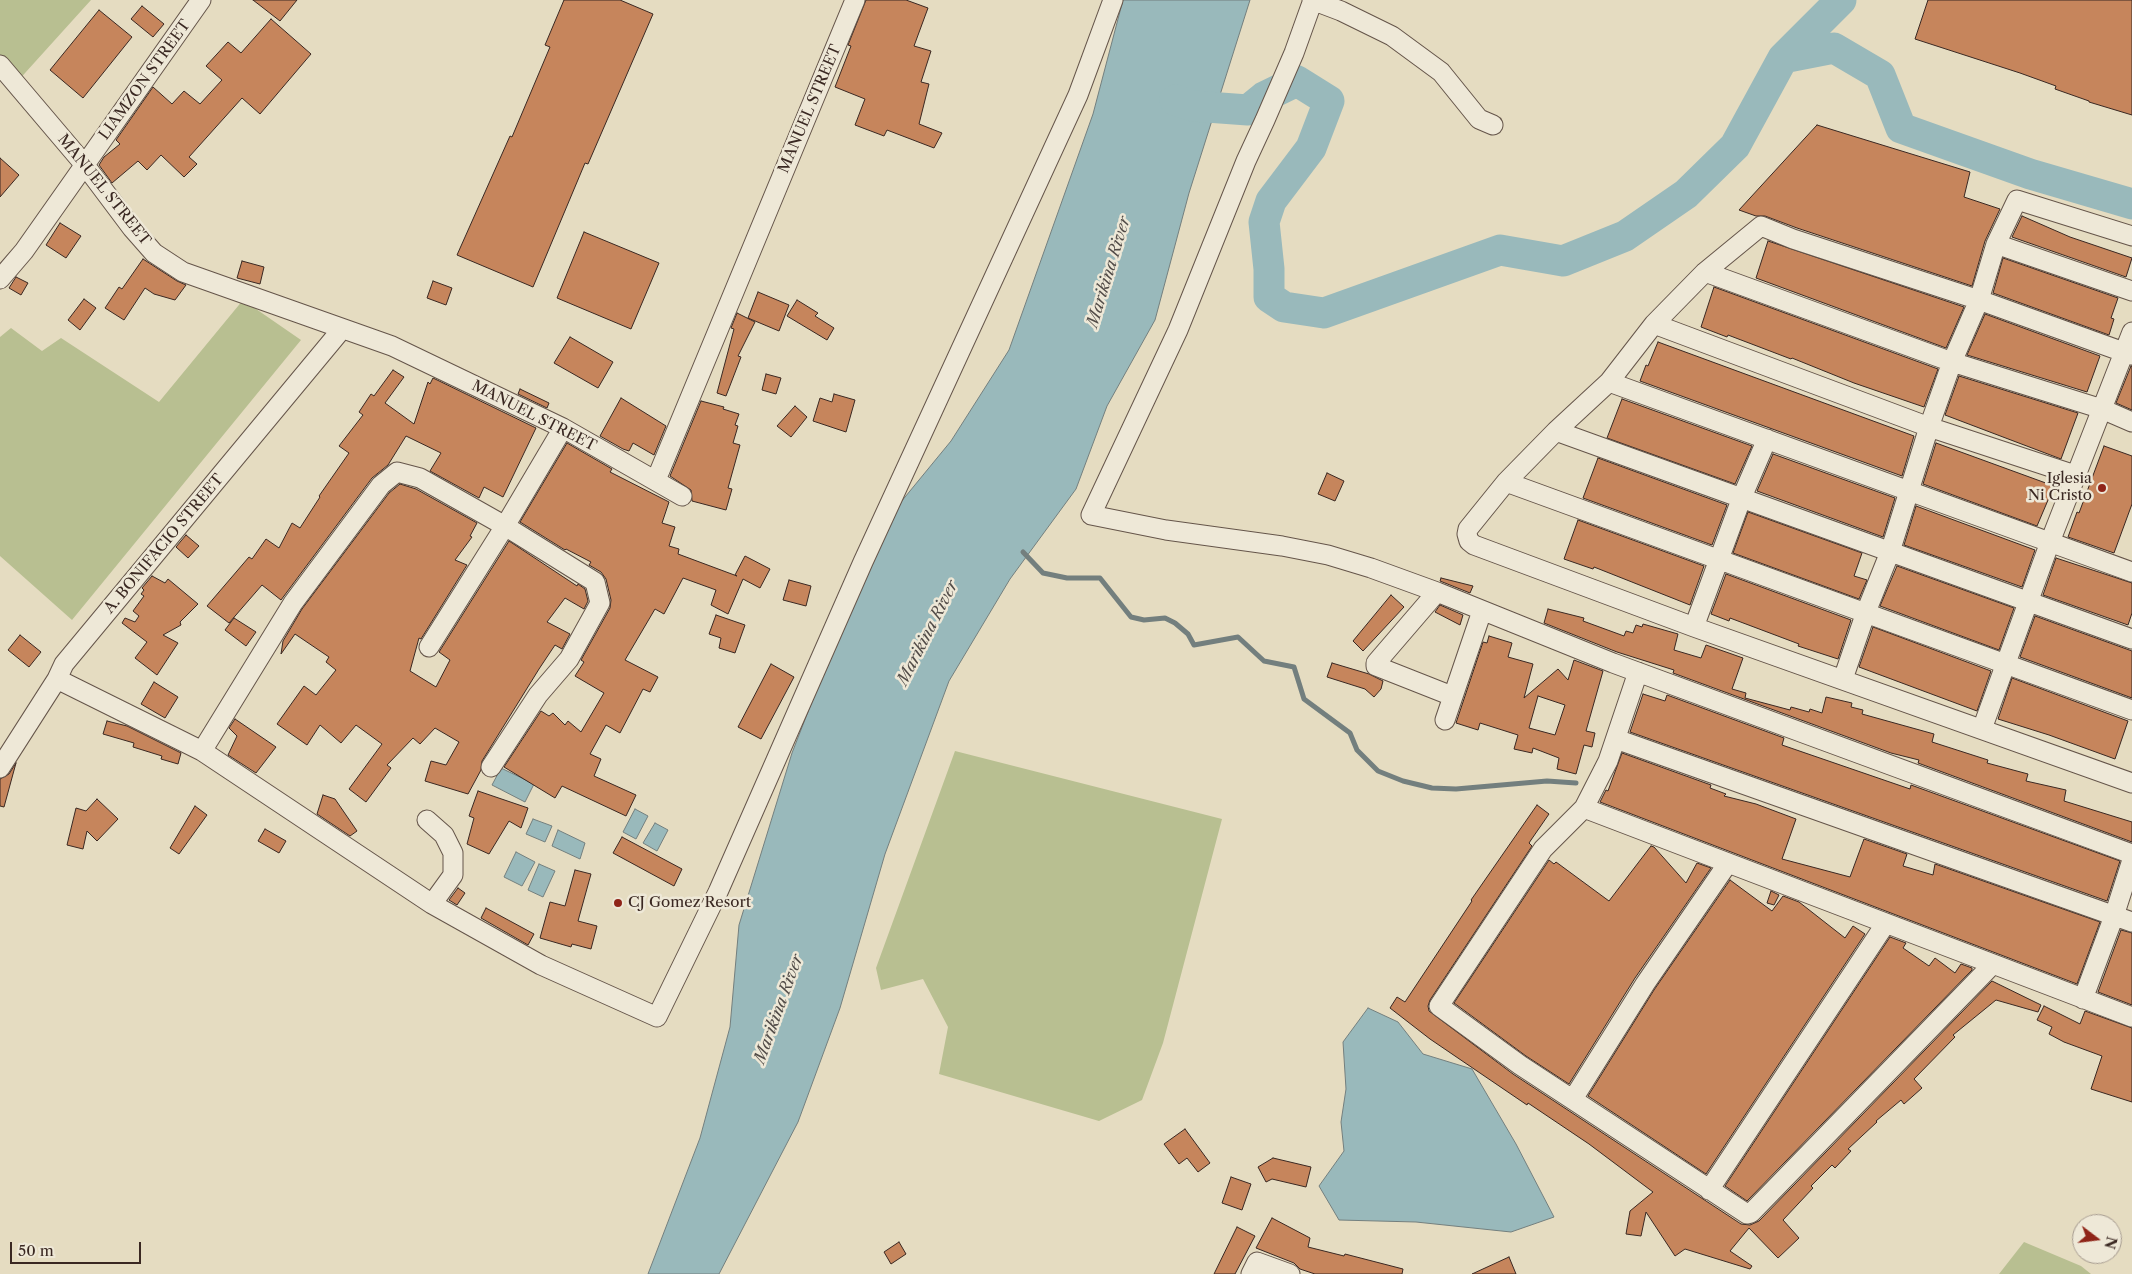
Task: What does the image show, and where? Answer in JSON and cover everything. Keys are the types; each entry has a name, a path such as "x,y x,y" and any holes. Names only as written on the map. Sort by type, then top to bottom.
{"street":[{"name":"LIAMZON STREET","path":"0,280 24,251 201,0"},
{"name":"MANUEL STREET","path":"0,65 84,164 132,228 154,253 183,272 392,346 563,428 656,480 855,0"},
{"path":"57,679 202,751 432,904 541,965 657,1017 718,892 863,562 1078,96 1113,0"},
{"path":"1493,125 1479,119 1441,72 1392,36 1341,11 1312,0 1294,53 1246,161 1178,330 1091,516 1166,530 1282,546 1328,555 1396,576 1638,672 2132,854"},
{"path":"1843,679 1866,612 1890,552 1929,427 1952,362 1979,300 1996,244 2017,200 2132,236"},
{"path":"2128,353 1979,300 1793,239 1761,226 1705,272 1654,324 1609,382 1556,431 1506,482 1468,528 1468,538 1472,544 1694,627 2132,783"},
{"path":"1996,244 2132,291"},
{"path":"1705,272 1952,362 2102,409 2132,422"},
{"path":"1654,324 1929,427 2075,475"},
{"name":"A. BONIFACIO STREET","path":"0,768 57,679 64,664 342,329"},
{"path":"1982,729 2075,475 2102,409 2128,353 2132,332"},
{"path":"1609,382 2132,572"},
{"path":"429,647 505,526 563,428"},
{"path":"1556,431 2132,639"},
{"path":"1694,627 1742,497 1767,439"},
{"path":"202,751 293,602 381,485 397,472 420,478 505,526 595,582 600,603 569,659 538,695 491,767"},
{"path":"656,480 682,496"},
{"path":"1506,482 2132,710"},
{"path":"1436,592 1376,663 1376,666 1452,696"},
{"path":"1445,720 1482,611"},
{"path":"1638,672 1616,739 1599,781 1584,808 1543,849 1439,1006 1520,1065 1742,1212 1751,1213 1993,964"},
{"path":"1616,739 2132,922"},
{"path":"1584,808 2132,1017"},
{"path":"427,820 444,835 453,853 453,875 432,904"},
{"path":"2083,999 2114,916 2132,860"},
{"path":"1573,1099 1645,984 1728,862"},
{"path":"1709,1190 1886,923"},
{"path":"1251,1274 1257,1262 1290,1274"}],"green space":[{"path":"0,0 91,0 16,83 0,61"},
{"path":"243,300 301,340 72,620 0,556 0,337 11,328 42,351 61,338 159,402"},
{"path":"955,751 1222,819 1163,1043 1142,1100 1099,1121 939,1074 948,1027 923,979 881,990 876,968"},
{"path":"2024,1242 2072,1262 2072,1264 2081,1266 2091,1274 1999,1274"}],"water":[{"name":"Marikina River","path":"1123,0 1250,0 1189,193 1155,320 1107,406 1076,489 1010,579 949,681 885,854 840,1008 798,1122 719,1274 648,1274 700,1138 730,1027 739,925 792,753 842,624 896,508 951,441 1009,350 1093,114"},
{"path":"501,768 534,784 525,802 492,785"},
{"path":"635,809 648,816 636,839 623,832"},
{"path":"533,819 552,826 545,842 526,834"},
{"path":"655,823 668,830 657,851 643,843"},
{"path":"558,830 585,843 580,859 552,846"},
{"path":"516,852 535,862 522,886 504,877"},
{"path":"539,864 555,871 543,897 528,890"},
{"path":"1368,1008 1398,1022 1423,1054 1472,1069 1516,1144 1554,1217 1511,1232 1416,1222 1339,1220 1319,1186 1344,1151 1341,1122 1346,1089 1343,1042"}],"building":[{"path":"253,0 297,0 280,21"},
{"path":"564,0 620,0 653,14 588,164 585,163 533,287 457,255 510,136 512,137 550,47 545,45"},
{"path":"866,0 906,0 928,8 914,46 931,51 921,82 929,84 919,124 942,133 934,148 887,130 884,136 855,125 865,99 835,87 851,46 848,45"},
{"path":"1928,0 2132,0 2132,115 2089,102 2055,89 2056,86 2020,73 1915,39"},
{"path":"142,6 164,24 153,37 131,19"},
{"path":"99,10 132,37 83,98 50,70"},
{"path":"271,19 311,54 260,114 242,98 189,157 197,164 184,177 161,155 147,170 138,161 112,183 99,165 104,157 120,144 116,140 153,87 172,104 184,91 200,104 222,80 206,66 228,42 241,53"},
{"path":"1817,125 1970,172 1964,197 2000,209 1985,241 1972,286 1765,216 1756,216 1739,210"},
{"path":"0,158 19,175 0,197"},
{"path":"2022,216 2070,237 2132,258 2126,277 2012,237"},
{"path":"60,223 81,236 66,258 46,245"},
{"path":"584,232 659,263 631,329 557,298"},
{"path":"1768,241 1964,307 1946,348 1756,278"},
{"path":"2003,258 2118,298 2111,318 2114,319 2109,335 1993,293"},
{"path":"143,259 186,285 175,300 154,294 145,288 124,320 105,308 119,287 122,289"},
{"path":"242,261 264,267 260,284 237,278"},
{"path":"16,277 28,283 21,295 9,288"},
{"path":"433,281 452,288 446,305 427,298"},
{"path":"1714,287 1938,369 1924,407 1854,383 1728,335 1727,337 1701,327"},
{"path":"758,292 789,305 779,331 748,318"},
{"path":"84,299 96,308 80,330 68,320"},
{"path":"797,300 818,313 815,316 834,328 827,340 787,316"},
{"path":"737,313 755,322 738,356 741,357 726,396 717,393 734,329 731,328"},
{"path":"1985,314 2100,356 2087,392 1967,355"},
{"path":"570,337 613,362 598,388 554,363"},
{"path":"1658,342 1914,436 1902,476 1640,381"},
{"path":"2132,366 2132,410 2116,403"},
{"path":"393,370 404,377 385,403 414,424 428,382 430,384 433,378 536,428 503,497 484,487 479,498 430,471 441,453 406,436 388,465 372,478 281,600 262,585 229,623 207,606 249,557 252,559 266,539 279,548 292,523 300,528 319,496 349,453 339,446 363,415 359,412 371,394 374,396"},
{"path":"766,374 781,378 776,394 762,390"},
{"path":"1959,376 2078,413 2061,459 1945,415"},
{"path":"520,389 549,403 547,408 518,394"},
{"path":"834,394 855,400 846,432 813,421 820,398 832,402"},
{"path":"621,398 666,426 654,455 633,443 629,451 623,449 600,436"},
{"path":"1622,399 1752,446 1735,484 1607,438"},
{"path":"701,401 724,407 723,409 739,414 735,425 738,426 733,443 740,445 728,488 732,489 726,510 692,501 691,490 670,476"},
{"path":"795,406 807,417 791,437 777,426"},
{"path":"567,443 612,469 610,472 669,502 662,523 675,527 669,546 679,549 678,554 737,576 735,575 745,556 770,569 760,588 743,579 728,614 711,605 716,590 683,578 664,614 655,609 625,660 658,677 650,692 643,689 620,733 606,725 590,754 601,759 594,776 636,795 626,816 562,786 555,798 504,767 541,711 549,716 553,713 565,725 568,721 581,732 604,693 575,676 584,662 581,660 610,608 611,600 606,579 601,572 589,565 591,562 565,550 520,522"},
{"path":"1936,443 2054,486 2037,526 1923,484"},
{"path":"2104,446 2132,456 2132,504 2114,553 2068,537"},
{"path":"1773,454 1895,498 1883,537 1757,491"},
{"path":"1598,458 1727,505 1712,545 1583,498"},
{"path":"1327,473 1344,481 1335,501 1318,494"},
{"path":"400,484 416,489 477,523 470,536 472,537 455,560 467,565 421,639 419,638 410,671 436,687 450,660 439,652 509,541 577,586 578,584 585,589 588,601 584,609 565,598 547,622 570,634 562,649 555,645 539,669 482,761 481,770 468,794 425,781 431,761 446,765 459,742 435,728 420,744 413,738 387,765 391,768 366,802 349,789 382,744 356,725 341,743 320,725 307,745 277,724 304,686 316,695 336,670 326,662 329,657 295,634 281,654 283,641 302,609 389,493"},
{"path":"1916,506 2035,550 2022,587 1904,545"},
{"path":"1748,512 1862,553 1854,576 1867,580 1859,599 1733,553"},
{"path":"1578,520 1704,566 1690,605 1594,567 1593,569 1564,559"},
{"path":"186,535 199,546 188,558 176,547"},
{"path":"2056,558 2132,583 2132,613 2128,625 2043,595"},
{"path":"1897,566 2014,608 1999,650 1880,606"},
{"path":"1726,574 1851,620 1838,659 1798,646 1799,644 1730,618 1729,621 1711,614"},
{"path":"152,576 165,583 168,579 198,604 180,622 181,625 163,635 178,643 157,675 135,658 147,642 122,623 125,618 135,622 139,616 133,611 144,596 141,594 144,590 142,588"},
{"path":"1441,578 1473,586 1470,593 1440,581"},
{"path":"789,580 811,586 806,606 783,600"},
{"path":"1391,595 1404,607 1363,651 1353,641"},
{"path":"1440,605 1463,615 1460,625 1435,612"},
{"path":"1548,609 1584,618 1583,621 1624,636 1626,631 1633,633 1636,625 1642,627 1643,624 1678,634 1674,650 1701,658 1706,645 1743,658 1732,689 1746,693 1745,698 1790,710 1791,707 1809,712 1810,709 1822,713 1826,697 1852,703 1851,707 1863,710 1862,714 1934,734 1932,742 1988,760 1987,763 2028,774 2026,781 2066,790 2064,801 2132,822 2132,842 1918,763 1919,760 1891,753 1673,673 1674,670 1617,652 1544,623"},
{"path":"716,615 745,625 735,653 719,648 721,638 709,634"},
{"path":"2035,616 2132,651 2132,698 2020,657"},
{"path":"234,618 256,632 246,646 225,630"},
{"path":"1873,627 1991,671 1977,711 1859,667"},
{"path":"20,635 41,652 29,667 8,650"},
{"path":"1489,636 1512,643 1508,657 1533,664 1524,698 1558,669 1568,680 1574,660 1603,671 1586,731 1595,733 1592,747 1584,745 1576,774 1557,769 1559,758 1533,748 1532,753 1514,749 1518,735 1480,723 1478,730 1456,723 1483,642 1487,643","holes":["1538,696 1565,705 1555,735 1529,728"]},
{"path":"1332,663 1369,674 1383,681 1381,689 1374,697 1365,689 1327,677"},
{"path":"771,664 794,677 761,739 738,727"},
{"path":"2012,678 2128,721 2115,759 1998,719"},
{"path":"154,682 178,697 165,718 141,704"},
{"path":"1643,694 1665,701 1667,695 1784,738 1782,745 1910,789 1911,785 2120,861 2107,901 1630,732"},
{"path":"235,719 276,747 256,773 228,755 237,736 229,728"},
{"path":"107,721 127,726 181,753 178,764 161,759 162,756 133,747 134,743 103,734"},
{"path":"1622,753 1711,785 1710,788 1726,794 1724,796 1756,804 1796,819 1782,859 1850,877 1864,839 1907,854 1903,866 1933,875 1935,864 2100,922 2077,984 1600,802 1606,790 1608,791"},
{"path":"16,763 4,807 0,806 0,779 9,774"},
{"path":"478,791 528,808 521,828 509,821 489,854 467,844 474,818 469,816"},
{"path":"323,795 335,799 357,831 350,836 317,814"},
{"path":"97,799 118,819 97,841 87,831 83,849 67,845 76,808 86,811"},
{"path":"1537,805 1549,814 1529,843 1532,846 1430,1000 1429,1011 1513,1074 1741,1224 1750,1225 1759,1221 1992,981 2041,1005 2038,1012 1996,1000 1953,1035 1955,1037 1914,1079 1922,1088 1904,1104 1901,1100 1876,1121 1848,1149 1851,1151 1835,1168 1832,1165 1811,1186 1813,1188 1783,1220 1799,1238 1778,1258 1749,1228 1730,1251 1752,1266 1750,1269 1685,1249 1675,1256 1646,1212 1641,1236 1626,1234 1630,1211 1653,1192 1589,1144 1528,1103 1527,1105 1430,1039 1390,1008 1397,997 1405,1002 1471,900"},
{"path":"195,806 207,815 179,854 170,848"},
{"path":"265,829 286,841 279,853 258,841"},
{"path":"622,837 682,869 674,886 613,853"},
{"path":"1651,846 1686,883 1697,863 1711,868 1635,978 1569,1084 1526,1056 1454,1003 1549,860 1554,864 1556,862 1609,901"},
{"path":"575,870 591,874 578,921 597,926 591,949 572,944 571,947 540,938 550,902 565,906"},
{"path":"1730,880 1772,911 1783,896 1799,902 1845,938 1853,926 1865,934 1706,1174 1588,1096 1654,990"},
{"path":"458,888 465,893 457,905 449,900"},
{"path":"1771,891 1779,895 1774,905 1767,903"},
{"path":"486,908 534,934 528,945 481,918"},
{"path":"2121,930 2132,933 2132,1005 2098,992"},
{"path":"1890,937 1906,943 1903,948 1929,966 1935,958 1955,973 1961,964 1972,968 1972,970 1747,1201 1725,1186"},
{"path":"2044,1006 2080,1024 2085,1011 2132,1028 2132,1102 2091,1089 2102,1056 2064,1042 2049,1034 2052,1027 2037,1020"},
{"path":"1185,1129 1210,1163 1198,1172 1187,1158 1179,1164 1164,1144"},
{"path":"1273,1158 1311,1167 1306,1187 1272,1179 1266,1182 1258,1167"},
{"path":"1231,1177 1251,1184 1242,1210 1222,1203"},
{"path":"1272,1218 1310,1238 1308,1247 1344,1256 1345,1254 1403,1269 1402,1274 1315,1274 1300,1269 1294,1263 1256,1248"},
{"path":"1237,1227 1255,1236 1235,1274 1214,1274"},
{"path":"899,1242 906,1254 891,1264 884,1252"},
{"path":"1509,1257 1516,1274 1472,1274"}],"waterway":[{"path":"1175,100 1193,106 1248,110 1264,97 1297,81 1329,101 1311,148 1271,201 1264,222 1269,269 1269,297 1284,307 1324,313 1500,250 1563,261 1625,236 1686,194 1735,146 1783,58 1841,0"},
{"path":"1783,58 1834,48 1880,75 1901,128 2030,174 2132,204"},
{"path":"1023,552 1043,573 1067,578 1100,578 1131,617 1144,620 1165,618 1175,623 1188,634 1194,645 1238,637 1264,661 1294,667 1304,699 1350,733 1357,750 1378,771 1403,781 1432,788 1456,789 1547,781 1576,783"}],"place":[{"name":"Iglesia Ni Cristo","path":"2102,488"},
{"name":"CJ Gomez Resort","path":"618,903"}]}
